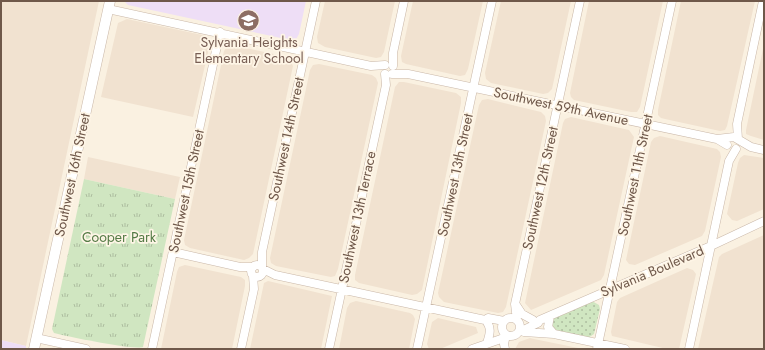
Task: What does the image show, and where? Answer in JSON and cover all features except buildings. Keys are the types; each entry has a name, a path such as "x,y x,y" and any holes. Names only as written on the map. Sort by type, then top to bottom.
{"street":[{"name":"Southwest 14th Street","path":"241,349 316,1"},
{"name":"Southwest 13th Terrace","path":"329,349 404,1"},
{"name":"Southwest 13th Street","path":"418,349 492,1"},
{"name":"Southwest 12th Street","path":"510,321 515,304 580,1"},
{"name":"Southwest 11th Street","path":"598,346 672,1"},
{"path":"689,349 763,1"},
{"name":"Southwest 59th Avenue","path":"109,5 305,52 764,150"},
{"name":"Southwest 16th Street","path":"34,349 109,5"},
{"name":"Southwest 15th Street","path":"152,349 220,32"},
{"name":"Sylvania Boulevard","path":"487,345 510,321 537,320 550,316 711,246 764,221"},
{"path":"173,252 485,320 488,318 510,321 520,327 504,344 505,349"},
{"path":"515,304 522,314 537,320"},
{"path":"550,316 548,327 554,334"},
{"path":"485,320 489,324 490,330 487,345"},
{"name":"Sylvania Boulevard","path":"472,349 512,335 538,323 537,320"},
{"path":"510,321 502,330 512,335 532,331 554,334 598,346 625,349"},
{"path":"36,338 86,349"}],"shaded area":[{"path":"1,1 99,1 26,346 1,340"},
{"name":"Sylvania Heights Elementary School","path":"124,1 306,1 299,34 295,41 128,5"},
{"path":"325,1 395,1 384,52 381,57 376,58 325,47 318,43 317,37"},
{"path":"413,1 483,1 468,69 465,75 460,76 402,62 401,56"},
{"path":"501,1 571,1 552,89 548,93 543,94 491,83 486,79 485,73"},
{"path":"589,1 663,1 640,107 637,112 574,100 571,97 570,93"},
{"path":"681,1 755,1 725,130 720,131 665,119 658,115"},
{"path":"127,19 207,36 210,39 193,117 101,97 118,23"},
{"path":"764,44 764,140 746,134 746,130"},
{"path":"232,45 288,57 293,66 253,254 244,260 190,248 185,245 184,240 224,51 227,47"},
{"path":"319,64 372,75 376,78 378,83 338,269 335,276 331,277 276,266 271,263 270,258 310,70 313,65"},
{"path":"399,82 456,93 461,97 422,290 417,294 412,295 359,283 355,280 395,87"},
{"path":"488,99 541,112 545,116 546,121 506,307 503,312 498,313 444,302 439,297 438,293 479,105 482,100"},
{"path":"571,117 629,130 634,137 604,275 601,280 531,310 525,303 563,123 565,119"},
{"path":"660,136 717,149 720,152 721,157 705,231 702,236 635,265 629,264 626,260 651,142 654,138"},
{"path":"744,155 764,158 764,209 737,221 732,220 727,214 738,163 740,158"},
{"path":"88,157 180,177 175,199 84,179"},
{"path":"764,235 764,349 698,349 719,257 722,254"},
{"path":"185,265 241,277 245,280 232,349 161,349 177,272 179,267"},
{"path":"687,268 693,270 696,274 679,349 667,349 612,336 611,332 617,302 620,298"},
{"path":"268,281 332,296 321,349 250,349 264,283"},
{"path":"356,301 410,313 413,315 415,319 409,349 339,349 347,308 350,303"},
{"path":"438,318 476,327 478,333 440,349 429,349 427,344 432,322"},
{"path":"530,338 583,349 515,349 519,342"},
{"path":"1,340 26,346 26,349 1,349"}],"green space":[{"name":"Cooper Park","path":"84,179 175,199 143,347 127,347 86,340 54,333 52,329"},
{"path":"592,301 599,305 600,309 594,334 588,338 554,331 551,328 552,319"}],"place":[{"name":"Sylvania Heights Elementary School","path":"249,20"}]}
